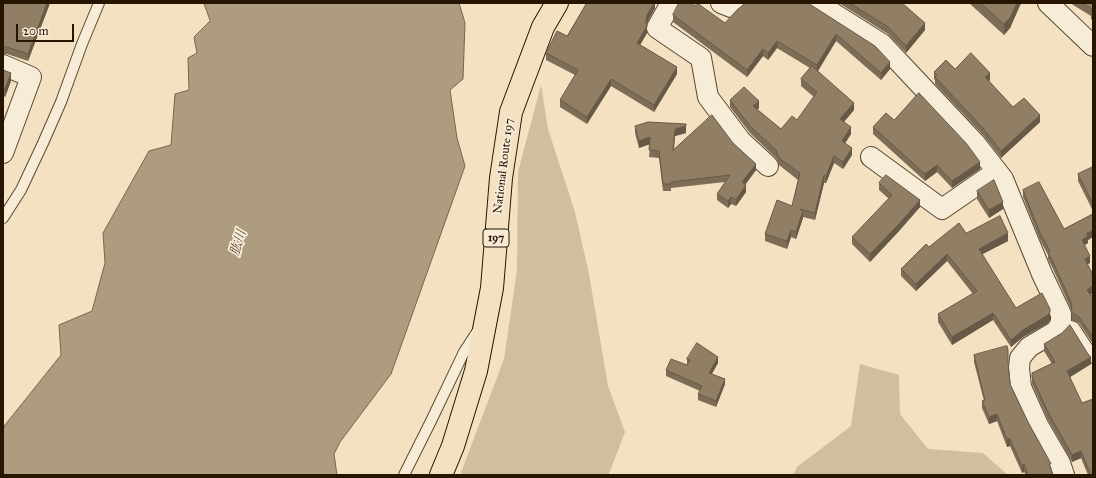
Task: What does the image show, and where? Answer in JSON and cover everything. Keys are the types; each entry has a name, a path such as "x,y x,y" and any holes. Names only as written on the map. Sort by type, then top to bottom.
{"highway":[{"name":"National Route 197","path":"440,475 453,446 476,371 492,288 501,178 511,112 543,26 556,3"}],"street":[{"path":"671,3 657,28 702,58 708,97 741,140 768,166"},
{"path":"721,3 730,6 736,3"},
{"path":"816,3 882,44 975,143 1003,179 1042,274 1061,314 1061,322 1056,331 1029,347 1020,358 1019,368 1021,387 1038,425 1060,463 1064,475"},
{"path":"1048,3 1093,46"},
{"path":"3,65 31,77 3,153"},
{"path":"871,157 942,209 997,171"}],"lane":[{"path":"3,218 21,190 43,143 61,102 99,3"},
{"path":"404,475 464,352 486,318"},
{"path":"1061,322 1074,327 1093,358"}],"shaded area":[{"path":"541,85 548,129 575,212 589,274 608,386 625,432 609,474 611,475 460,475 504,359 517,270 518,172"},
{"path":"860,364 899,375 900,414 928,449 983,453 1008,475 793,475 797,467 851,426"}],"water":[{"name":"肱川","path":"204,3 459,3 465,23 463,79 450,90 457,138 465,166 391,374 340,442 334,454 337,475 3,475 3,429 5,425 61,355 59,325 92,311 105,263 103,233 149,151 171,145 175,94 189,90 188,58 197,53 194,37 210,21"}],"building":[{"path":"3,3 47,3 28,54 3,46"},
{"path":"587,3 654,3 647,15 647,26 637,43 677,67 654,105 611,79 587,117 560,100 578,70 546,53 557,31 567,36"},
{"path":"679,3 691,3 695,6 697,3 725,23 745,3 808,3 875,46 890,62 881,73 836,34 817,65 777,41 768,53 763,49 747,70 673,15"},
{"path":"850,3 902,3 925,23 906,46 888,27"},
{"path":"981,3 1017,3 1010,18 1004,24"},
{"path":"1082,3 1093,3 1093,10"},
{"path":"971,53 990,73 985,77 1013,107 1024,98 1040,115 1001,151 983,128 935,77 937,75 934,72 946,60 955,69"},
{"path":"812,66 854,103 840,119 851,127 842,141 852,148 843,162 834,156 826,176 824,175 815,213 800,209 803,211 796,232 791,230 787,241 765,234 777,200 792,206 800,173 779,158 776,150 750,126 730,100 744,87 759,101 753,106 781,129 792,116 797,120 817,92 801,79"},
{"path":"3,70 11,73 5,89 3,89"},
{"path":"919,93 966,143 980,162 952,181 937,165 925,174 873,127 886,113 894,120"},
{"path":"712,115 733,143 756,164 742,182 746,185 736,200 731,197 728,201 717,194 730,175 663,184 659,151 649,150 650,137 639,141 635,126 648,122 686,124 686,126 675,129 673,150"},
{"path":"1093,167 1093,204 1078,174"},
{"path":"886,175 920,200 870,254 852,237 892,195 879,183"},
{"path":"994,180 1003,202 989,210 977,191"},
{"path":"1039,182 1064,229 1093,214 1093,231 1087,233 1088,236 1082,240 1090,256 1085,259 1093,275 1093,286 1087,290 1093,298 1093,337 1079,317 1072,313 1071,302 1048,252 1050,251 1040,233 1023,190"},
{"path":"1000,216 1008,233 979,249 1016,308 1042,293 1050,312 1048,315 1023,330 1011,340 993,313 952,337 938,314 977,291 947,254 916,284 901,269 926,244 929,247 959,223 966,233"},
{"path":"1070,325 1091,357 1067,371 1082,403 1093,399 1093,475 1091,475 1081,451 1072,455 1048,412 1032,377 1032,373 1055,362 1044,344 1062,333"},
{"path":"697,343 718,357 709,373 725,379 716,401 698,394 702,386 666,370 671,359 687,365 690,360 687,359"},
{"path":"1007,346 1010,384 1028,422 1051,464 1049,464 1053,475 1028,475 1024,464 1022,466 1010,439 1007,439 997,414 989,417 982,401 985,400 974,355"}]}
